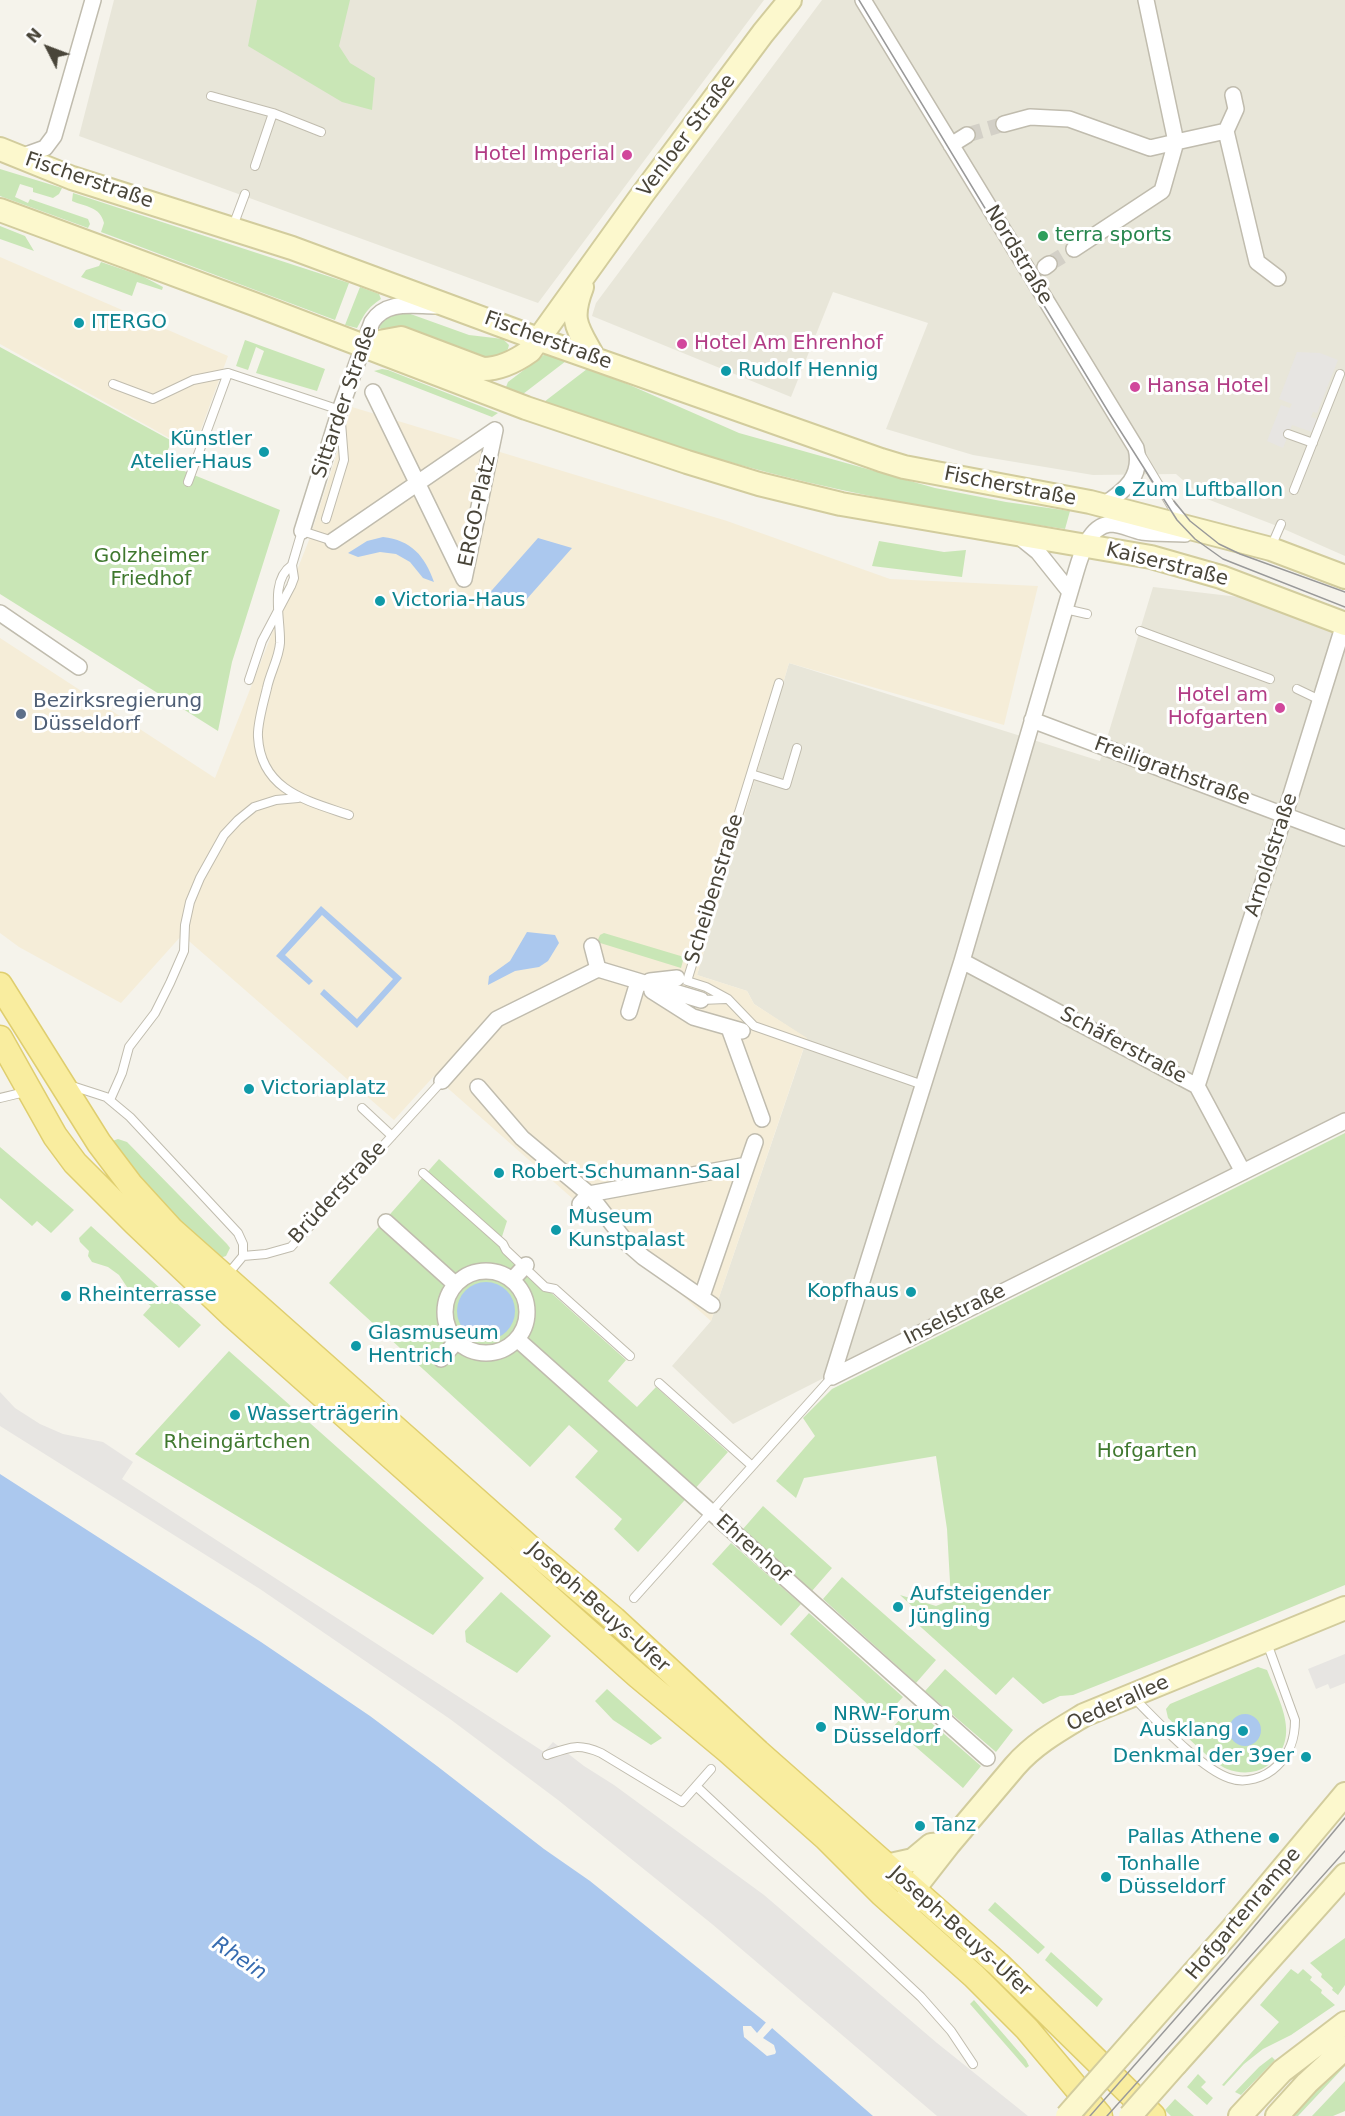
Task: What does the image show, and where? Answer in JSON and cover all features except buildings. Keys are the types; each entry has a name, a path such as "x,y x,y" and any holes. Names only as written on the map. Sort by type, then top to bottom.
{"main road":[{"name":"Venloer Straße","path":"363,345 401,338 483,369 493,369 518,360 530,351 710,104 790,0"},
{"name":"Fischerstraße","path":"10,153 72,178 233,228 787,429 881,460 904,467 1103,505"},
{"path":"0,210 526,408 687,462 759,484 842,504 1086,545"},
{"name":"Venloer Straße","path":"587,274 577,301 574,318 594,358"},
{"name":"Kaiserstraße","path":"1103,505 1271,549 1345,577"},
{"name":"Kaiserstraße","path":"1086,545 1151,557 1221,577 1345,624"},
{"path":"0,985 46,1087"},
{"path":"0,1038 46,1087"},
{"name":"Joseph-Beuys-Ufer","path":"46,1087 55,1136 75,1163 233,1316 639,1677 728,1751 826,1838 882,1894 974,1976 1027,2029 1100,2116"},
{"name":"Joseph-Beuys-Ufer","path":"46,1087 93,1135 130,1184 215,1275 615,1619 692,1693 998,1964 1154,2116"},
{"name":"Oederallee","path":"904,1913 903,1902 949,1844 1025,1755 1048,1737 1084,1715 1345,1608"},
{"name":"Hofgartenrampe","path":"1067,2116 1232,1929 1345,1794"},
{"path":"826,1838 886,1881 913,1890"},
{"path":"886,1866 913,1860 932,1845 949,1844"},
{"path":"1130,2116 1345,1875"},
{"path":"1240,2116 1282,2071 1345,2023"},
{"path":"1276,2116 1345,2048"},
{"path":"1074,2086 1108,2116"}],"street":[{"path":"10,153 45,148 54,136 93,0"},
{"name":"Nordstraße","path":"864,0 1136,448"},
{"path":"1074,249 1162,191 1176,142 1146,0"},
{"path":"1233,95 1236,109 1226,131 1257,262 1278,278"},
{"path":"1004,124 1030,117 1069,119 1150,148 1226,131"},
{"path":"951,145 967,135"},
{"name":"Sittarder Straße","path":"302,531 340,410 372,322 384,309 396,306 452,307"},
{"name":"ERGO-Platz","path":"333,541 417,483 495,430 464,579 417,483 373,392"},
{"path":"1103,505 1119,495 1133,480 1138,463 1136,448"},
{"name":"Kaiserstraße","path":"1086,545 1096,530 1111,524 1143,532 1215,536"},
{"path":"1016,535 1038,552 1070,592"},
{"path":"832,1377 962,961 1070,592 1086,545"},
{"path":"0,613 79,668"},
{"name":"Arnoldstraße","path":"1197,1086 1345,624"},
{"name":"Freiligrathstraße","path":"1032,720 1345,838"},
{"path":"592,946 598,969"},
{"name":"Schäferstraße","path":"962,961 1197,1086 1243,1172"},
{"path":"442,1081 458,1070 497,1019 598,969 638,982 675,986 701,994 693,1017"},
{"path":"638,982 675,986"},
{"path":"629,1012 638,982"},
{"path":"675,986 693,1017 742,1028 762,1119"},
{"path":"478,1087 522,1138 627,1243 643,1257 707,1300 755,1142"},
{"name":"Inselstraße","path":"832,1377 1345,1121"},
{"path":"585,1199 747,1165"},
{"path":"386,1222 455,1284"},
{"path":"512,1280 525,1266"},
{"path":"489,1271 512,1280 521,1290 526,1302 527,1315 524,1328 517,1339 507,1348 494,1353 474,1352 456,1342 446,1326 444,1312 447,1297 455,1284 465,1276 489,1271"},
{"name":"Ehrenhof","path":"517,1339 987,1758"},
{"path":"441,1359 456,1342"}],"lane":[{"path":"211,96 273,113 321,132"},
{"path":"255,166 273,113"},
{"path":"233,228 245,194"},
{"path":"188,482 228,373"},
{"path":"112,384 153,399 193,380 228,373 340,410 344,460 326,519"},
{"path":"1294,490 1340,374"},
{"path":"1288,434 1313,443"},
{"path":"1136,448 1172,507 1193,530"},
{"path":"1271,549 1281,524"},
{"path":"302,531 333,541"},
{"name":"Sittarder Straße","path":"298,798 271,774 263,759 258,737 267,687 280,644 277,613 280,583 284,570 292,564 302,531"},
{"path":"1065,609 1087,614"},
{"path":"249,680 262,641 277,613"},
{"path":"1140,631 1270,679"},
{"name":"Scheibenstraße","path":"675,986 751,774 779,683"},
{"path":"1297,689 1320,700"},
{"path":"751,774 786,785 797,748"},
{"path":"110,1100 122,1073 129,1047 155,1012 184,951 185,924 190,902 200,878 224,835 254,807 276,800 298,798 349,815"},
{"path":"701,994 728,999"},
{"name":"Scheibenstraße","path":"701,994 728,999 742,1028 923,1085"},
{"name":"Brüderstraße","path":"243,1256 266,1254 291,1247 391,1141 442,1081"},
{"path":"0,1098 46,1087 100,1094 110,1100 130,1117 238,1233 243,1244 243,1256 215,1275"},
{"path":"362,1108 391,1141"},
{"path":"423,1173 503,1244 506,1250 545,1287 555,1290 630,1356"},
{"path":"158,1244 196,1268"},
{"name":"Inselstraße","path":"634,1598 832,1377"},
{"path":"659,1383 751,1465"},
{"path":"1132,1696 1176,1739 1212,1769 1231,1779 1257,1778 1273,1770 1285,1758 1292,1746 1296,1720 1266,1642"},
{"path":"547,1755 574,1746 587,1747 601,1753 682,1802 711,1769"},
{"path":"696,1786 921,1997 951,2031 973,2064"}],"shaded area":[{"path":"114,0 764,0 538,303 79,136"},
{"path":"822,0 1345,0 1345,556 1202,497 1176,474 1093,475 973,455 886,429 928,323 833,292 791,397 592,316 596,303"},
{"path":"0,257 228,356 200,432 188,442 173,440 0,344"},
{"path":"1297,352 1320,353 1338,360 1317,413 1313,412 1311,417 1317,419 1312,432 1292,425 1283,448 1267,441 1281,405 1290,408 1292,404 1279,399"},
{"path":"352,407 727,521 890,579 1038,586 1004,725 789,663 697,975 747,991 754,1004 807,1038 711,1321 434,1076 394,1120 182,935 121,1003 19,947 0,933 0,638 215,778 309,540"},
{"path":"1153,587 1256,599 1345,628 1345,1114 733,1424 672,1366 711,1321 807,1039 754,1004 747,991 697,975 789,663 1100,761"},
{"path":"0,1392 15,1408 40,1424 63,1434 103,1442 133,1462 122,1479 544,1752 553,1742 764,1895 937,2043 1028,2116 937,2116 712,1924 558,1800 450,1719 260,1589 0,1426"},
{"path":"1345,1654 1345,1683 1330,1689 1328,1684 1316,1689 1308,1669"}],"green space":[{"path":"257,0 350,0 339,46 350,63 375,78 372,110 342,102 248,46"},
{"path":"0,169 62,188 53,198 33,192 33,188 20,184 15,197 28,203 30,199 88,219 90,224 88,228 0,196"},
{"path":"73,193 349,283 335,320 101,232 104,223 102,217 96,210 72,201"},
{"path":"0,226 25,236 34,251 0,239"},
{"path":"101,262 142,276 163,287 162,290 137,282 132,296 81,277 86,270 99,266"},
{"path":"360,287 379,294 381,299 364,315 357,328 345,325"},
{"path":"405,312 469,335 503,339 509,345 508,349 499,356 481,357 378,328 389,314"},
{"path":"245,340 325,369 317,391 256,373 264,351 256,347 248,370 236,366"},
{"name":"Golzheimer Friedhof","path":"0,347 172,441 162,462 280,510 232,662 218,731 0,594"},
{"path":"545,354 566,361 523,394 506,387 508,382"},
{"path":"382,369 498,413 492,417 374,371"},
{"path":"587,369 625,383 739,433 935,488 1006,502 1070,511 1065,529 917,505 806,482 684,449 544,402"},
{"path":"879,541 944,552 966,550 962,577 872,566"},
{"path":"604,933 684,957 681,968 597,942 600,935"},
{"name":"Hofgarten","path":"1345,1133 1345,1585 1073,1695 1060,1696 1043,1704 1013,1677 996,1695 912,1619 913,1607 900,1595 936,1606 951,1600 947,1529 936,1456 804,1478 796,1498 776,1481 815,1436 803,1418 832,1389"},
{"path":"118,1139 127,1142 227,1244 230,1248 226,1256 220,1258 184,1228 109,1142"},
{"path":"0,1147 74,1210 51,1233 37,1221 32,1226 0,1198"},
{"path":"439,1159 507,1221 499,1246 626,1360 608,1381 637,1407 656,1387 728,1452 638,1552 614,1529 622,1519 575,1477 598,1451 569,1425 530,1467 329,1283"},
{"path":"91,1226 201,1325 179,1348 143,1315 151,1306 141,1298 136,1299 130,1296 119,1275 108,1267 92,1262 88,1256 89,1251 79,1238"},
{"name":"Rheingärtchen","path":"229,1351 484,1578 433,1635 135,1454"},
{"path":"763,1506 832,1568 812,1591 743,1529"},
{"path":"731,1543 801,1604 781,1626 712,1564"},
{"path":"842,1577 936,1660 916,1683 823,1599"},
{"path":"501,1592 551,1636 517,1673 466,1642 465,1631"},
{"path":"809,1613 903,1697 883,1718 790,1634"},
{"path":"1258,1667 1267,1670 1282,1708 1286,1733 1284,1745 1278,1756 1258,1771 1232,1771 1212,1760 1196,1746 1168,1718 1166,1709 1170,1704"},
{"path":"945,1669 1013,1730 996,1752 925,1691"},
{"path":"607,1689 662,1738 651,1745 613,1720 595,1701"},
{"path":"912,1706 981,1766 963,1788 893,1727"},
{"path":"995,1902 1045,1947 1038,1954 988,1910"},
{"path":"1345,1938 1345,1985 1338,1995 1310,1963"},
{"path":"1051,1952 1103,1999 1097,2007 1045,1960"},
{"path":"1291,1969 1298,1974 1303,1969 1312,1977 1310,1980 1322,1990 1321,1993 1335,2005 1291,2035 1263,2049 1244,2064 1224,2086 1222,2085 1279,2022 1260,2005"},
{"path":"974,2000 1029,2066 1026,2068 970,2004"},
{"path":"1272,2057 1275,2060 1241,2095 1235,2092 1259,2067"},
{"path":"1345,2057 1345,2066 1298,2116 1288,2116"},
{"path":"1198,2074 1206,2082 1201,2087 1213,2098 1207,2105 1187,2087"},
{"path":"1345,2081 1345,2111 1333,2116 1312,2116"},
{"path":"1175,2099 1194,2116 1171,2116 1165,2110"}],"water":[{"path":"383,537 402,542 416,551 426,564 434,582 423,578 410,562 396,554 380,552 358,557 348,553 367,541"},
{"path":"538,538 572,548 518,609 485,598"},
{"path":"321,906 402,978 357,1028 320,994 324,989 357,1019 393,979 322,915 285,955 313,981 309,985 276,956"},
{"path":"527,932 555,935 559,943 548,961 539,967 515,971 488,985 489,976 510,961"},
{"path":"486,1282 497,1284 510,1295 515,1311 513,1322 502,1335 486,1340 475,1338 462,1327 457,1311 459,1300 470,1287"},
{"name":"Rhein","path":"0,1474 261,1642 370,1716 544,1849 590,1881 764,2021 873,2116 0,2116"},
{"path":"1245,1714 1257,1718 1261,1730 1257,1742 1245,1746 1233,1742 1229,1730 1233,1718"}],"pier":[{"path":"768,2020 774,2026 763,2038 774,2045 776,2052 767,2056 744,2037 743,2026 751,2026 757,2033"}],"tunnel":[{"path":"967,135 1004,124"},
{"path":"1049,264 1074,249"}],"tram line":[{"path":"859,0 1109,413 1177,520 1195,539 1223,559 1345,607"},
{"path":"1174,501 1190,521 1219,544 1240,554 1345,592"},
{"path":"1090,2116 1224,1963 1345,1818"},
{"path":"1107,2116 1345,1851"}],"place":[{"name":"Hotel Imperial","path":"627,155"},
{"name":"terra sports","path":"1043,236"},
{"name":"ITERGO","path":"79,323"},
{"name":"Hotel Am Ehrenhof","path":"682,344"},
{"name":"Rudolf Hennig","path":"726,371"},
{"name":"Hansa Hotel","path":"1135,387"},
{"name":"Künstler Atelier-Haus","path":"264,452"},
{"name":"Zum Luftballon","path":"1120,491"},
{"name":"Victoria-Haus","path":"380,601"},
{"name":"Hotel am Hofgarten","path":"1280,708"},
{"name":"Bezirksregierung Düsseldorf","path":"21,714"},
{"name":"Victoriaplatz","path":"249,1089"},
{"name":"Robert-Schumann-Saal","path":"499,1173"},
{"name":"Museum Kunstpalast","path":"556,1230"},
{"name":"Kopfhaus","path":"911,1292"},
{"name":"Rheinterrasse","path":"66,1296"},
{"name":"Glasmuseum Hentrich","path":"356,1346"},
{"name":"Wasserträgerin","path":"235,1415"},
{"name":"Aufsteigender Jüngling","path":"898,1607"},
{"name":"NRW-Forum Düsseldorf","path":"821,1727"},
{"name":"Ausklang","path":"1243,1731"},
{"name":"Denkmal der 39er","path":"1306,1757"},
{"name":"Tanz","path":"920,1826"},
{"name":"Pallas Athene","path":"1274,1838"},
{"name":"Tonhalle Düsseldorf","path":"1106,1877"}]}
